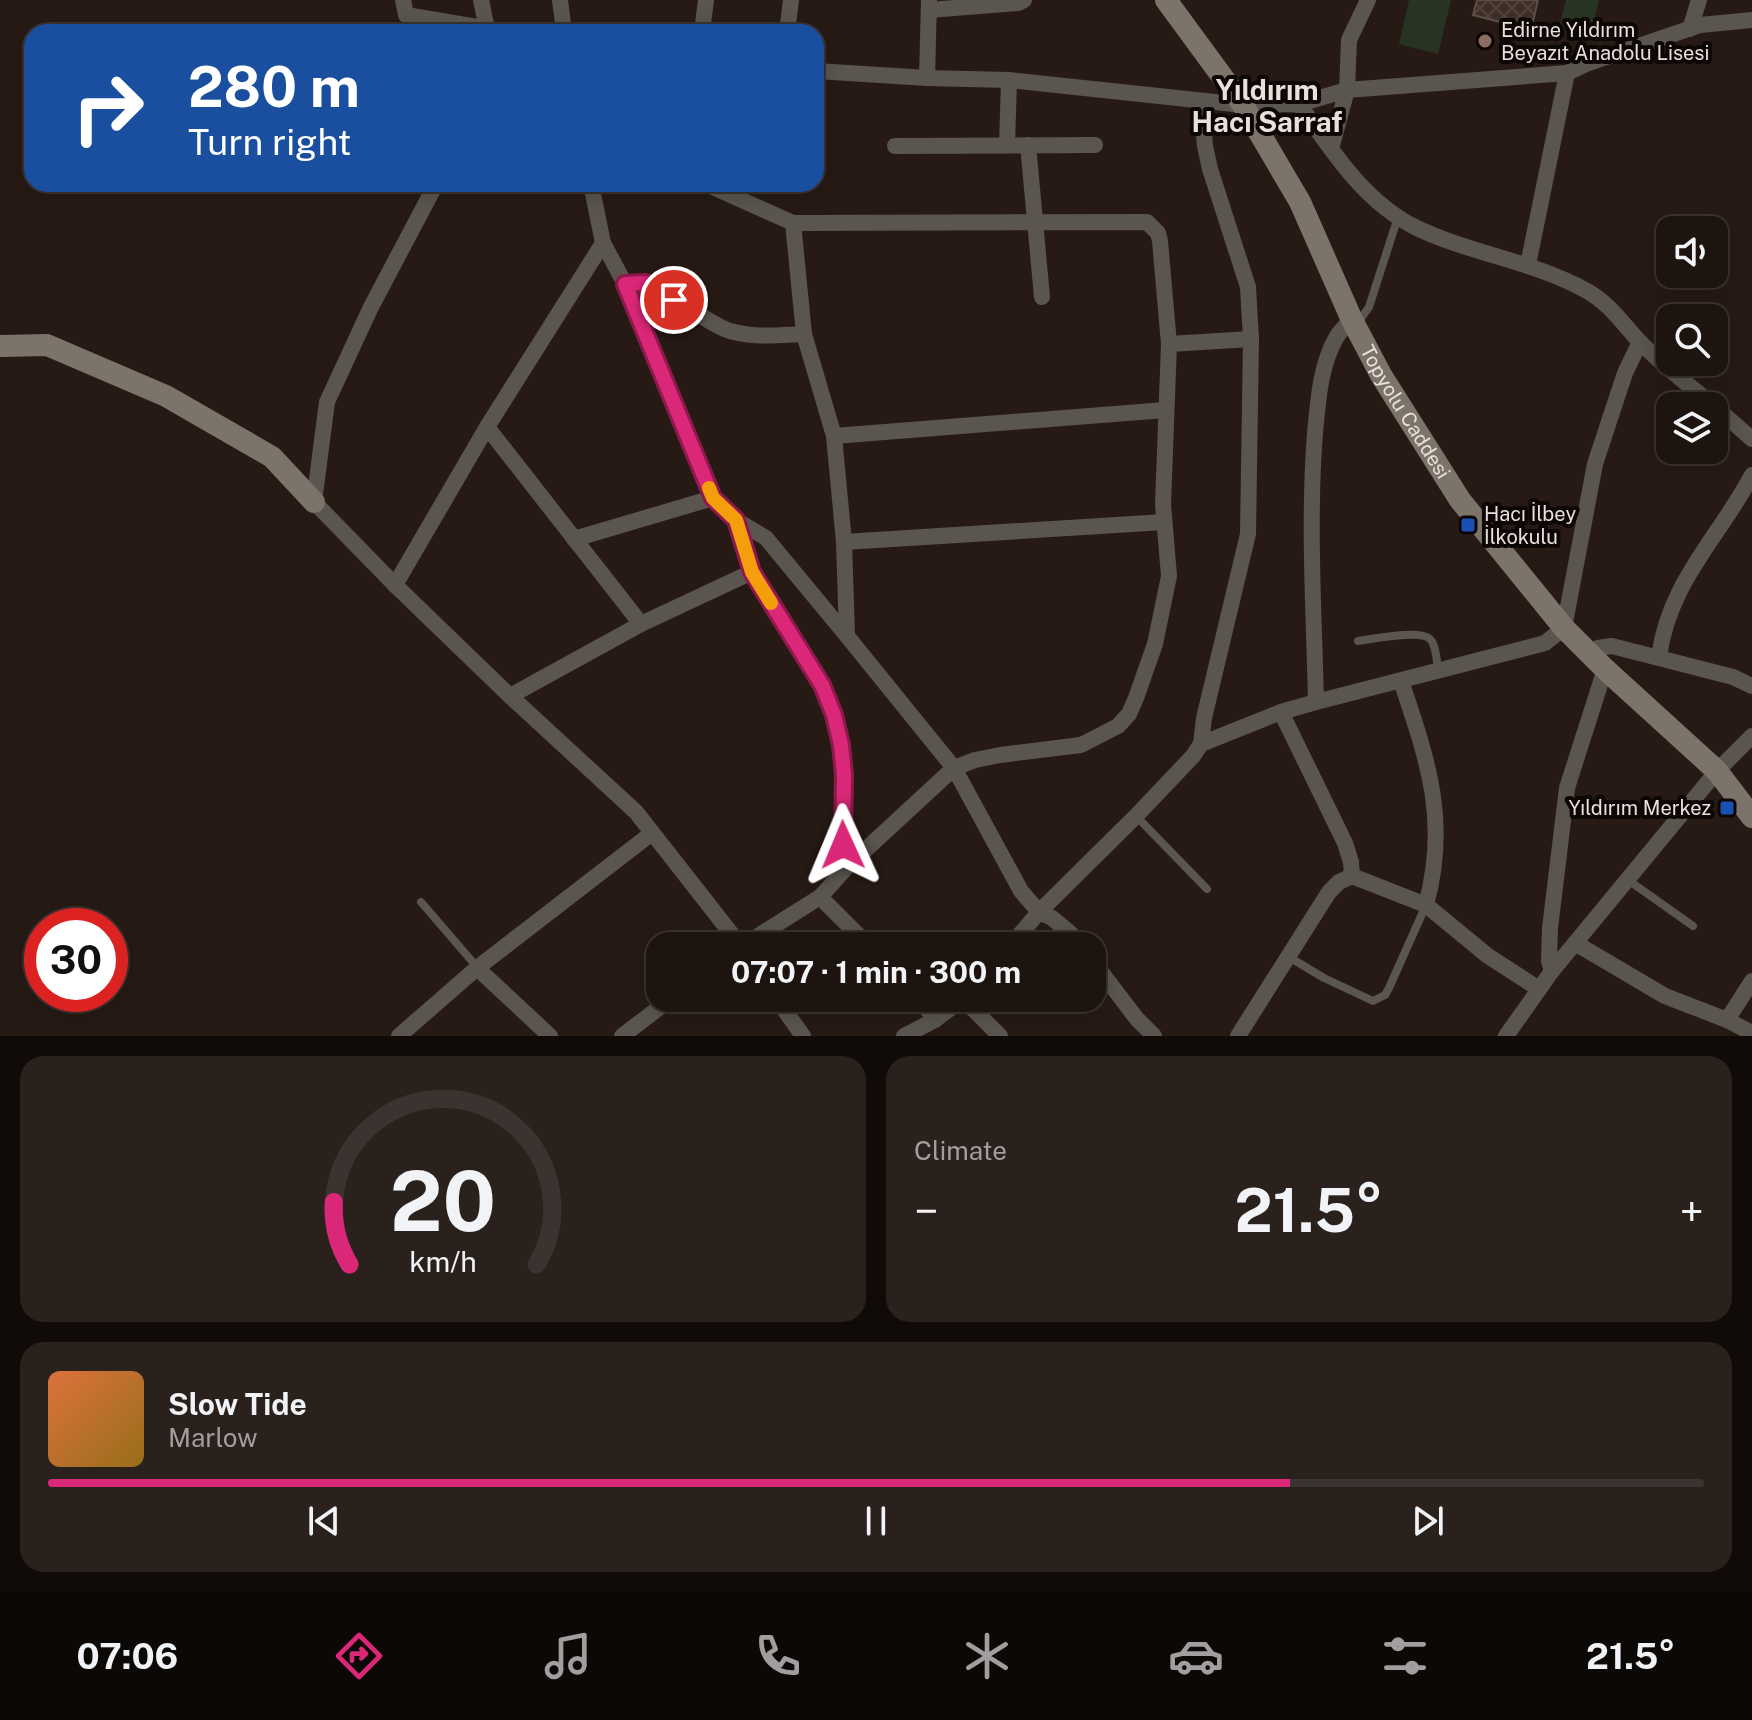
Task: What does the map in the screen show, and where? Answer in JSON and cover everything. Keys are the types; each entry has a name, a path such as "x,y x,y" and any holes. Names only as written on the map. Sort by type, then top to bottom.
{"street":[{"path":"403,0 406,15 458,24"},
{"path":"481,0 486,24"},
{"path":"560,0 563,24"},
{"path":"703,24 706,0"},
{"path":"788,24 791,0"},
{"path":"927,78 929,5 1018,3 1024,0"},
{"name":"Topyolu Caddesi","path":"1166,0 1243,105 1300,202 1352,320 1401,409 1460,500 1564,628 1717,771 1752,817"},
{"path":"1331,149 1347,90 1349,40 1368,0"},
{"path":"1690,29 1699,0"},
{"path":"824,72 1009,80 1243,105 1299,104 1347,90 1567,73 1700,25 1752,20"},
{"path":"1528,265 1567,73"},
{"path":"1007,145 1009,80"},
{"path":"1022,932 1136,816 1201,744 1204,718 1248,534 1251,339 1248,287 1210,169 1201,101"},
{"path":"1299,104 1363,188 1398,217 1429,233 1570,282 1600,299 1610,306 1640,342 1698,392"},
{"path":"1028,145 1042,297"},
{"path":"895,146 1095,145"},
{"path":"314,502 327,402 371,307 431,192"},
{"path":"593,192 603,243 625,284 713,498 736,520 766,538 847,636 954,768 1021,891 1039,912 1069,932"},
{"path":"724,192 793,223 1035,224 1138,220 1153,225 1160,241 1169,344 1164,522 1169,576 1155,644 1129,714 1118,726 1081,745 1000,755 954,768 849,865 820,897 764,932"},
{"path":"793,223 804,334 834,436 844,542 847,636"},
{"path":"395,585 487,427 603,243"},
{"path":"625,284 640,282 653,286 712,324 731,332 756,336 804,334"},
{"path":"1316,702 1310,547 1316,420 1327,360 1336,338 1352,320"},
{"path":"1169,344 1251,339"},
{"path":"1201,744 1281,712 1545,643 1564,628 1595,464 1625,373 1640,342"},
{"path":"0,346 47,345 166,396 272,457 395,585 510,696 615,791 730,932"},
{"path":"834,436 1165,410"},
{"path":"1728,418 1752,439"},
{"path":"487,427 641,624"},
{"path":"1659,657 1667,619 1679,590 1752,475"},
{"path":"574,539 713,498"},
{"path":"736,520 752,572 822,685 834,715 844,775 841,826 849,865"},
{"path":"844,542 1164,522"},
{"path":"510,696 641,624 752,572"},
{"path":"1552,971 1549,961 1550,928 1567,788 1598,648 1612,646 1659,657 1733,677 1752,686"},
{"path":"1401,681 1427,759 1437,815 1436,858 1426,905"},
{"path":"1281,712 1345,843 1352,876"},
{"path":"1506,1036 1552,971 1717,771 1750,743"},
{"path":"399,1036 477,968 652,833"},
{"path":"1238,1036 1329,892 1339,882 1352,876 1426,905 1488,956 1539,989"},
{"path":"820,897 855,932"},
{"path":"1575,943 1665,996 1752,1033"},
{"path":"477,968 550,1036"},
{"path":"1106,978 1154,1036"},
{"path":"1727,1020 1752,981"},
{"path":"622,1036 654,1012"},
{"path":"786,1012 803,1036"},
{"path":"929,1012 935,1020"},
{"path":"904,1036 946,1012"},
{"path":"977,1012 1000,1036"}],"lane":[{"path":"1352,320 1362,317 1369,307 1398,217"},
{"path":"1358,641 1416,634 1426,636 1432,641 1439,671"},
{"path":"1136,816 1207,889"},
{"path":"1628,880 1693,926"},
{"path":"421,902 477,968"},
{"path":"1288,956 1324,978 1373,1001 1385,995 1389,988 1426,905"}],"green space":[{"path":"1409,0 1451,0 1438,54 1399,44"},
{"path":"1566,0 1599,0 1590,36 1559,28"}],"building":[{"path":"1477,0 1538,0 1531,30 1473,15"}],"slow traffic":[{"path":"709,488 713,498 736,520 752,572 771,603"}],"place":[{"name":"Edirne Yıldırım Beyazıt Anadolu Lisesi","path":"1485,41"},
{"name":"Hacı İlbey İlkokulu","path":"1468,525"},
{"name":"Yıldırım Merkez","path":"1727,808"}],"district":[{"name":"Yıldırım Hacı Sarraf","path":"1267,106"}],"route":[{"path":"674,300 646,283 625,284 713,498 736,520 752,572 822,685 834,715 844,775 843,845"}]}
